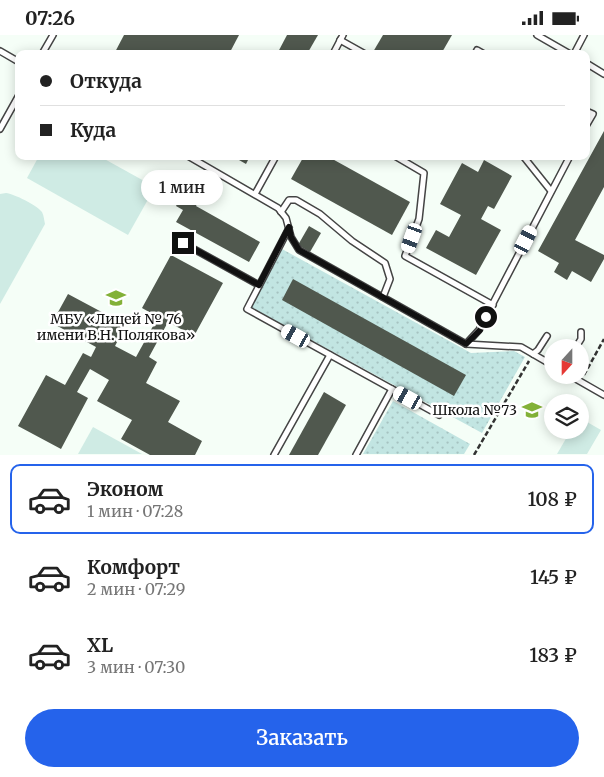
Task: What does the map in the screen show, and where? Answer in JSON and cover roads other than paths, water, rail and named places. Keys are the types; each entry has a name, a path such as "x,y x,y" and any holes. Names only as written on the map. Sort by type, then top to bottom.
{"lane":[{"path":"44,50 53,35"},
{"path":"537,35 563,50"},
{"path":"576,50 584,35"},
{"path":"335,50 342,37 360,50"},
{"path":"0,51 15,60"},
{"path":"590,65 604,74"},
{"path":"0,129 15,102"},
{"path":"195,160 278,208 286,218 291,237 299,250 466,344 520,347 544,360"},
{"path":"255,194 274,160"},
{"path":"402,160 424,173 419,219 405,257 493,305"},
{"path":"526,160 550,191"},
{"path":"466,344 480,330 550,191 568,160"},
{"path":"282,212 289,201 296,199 320,214 352,241 384,263 390,279 383,297"},
{"path":"289,227 247,309 439,415"},
{"path":"183,243 259,285"},
{"path":"581,332 581,339"},
{"path":"533,354 547,336"},
{"path":"274,455 330,355"},
{"path":"585,384 604,395"},
{"path":"356,455 392,389"}],"place":[{"name":"МБУ «Лицей № 76 имени В.Н. Полякова»","path":"116,298"},
{"name":"Школа №73","path":"532,410"}]}
